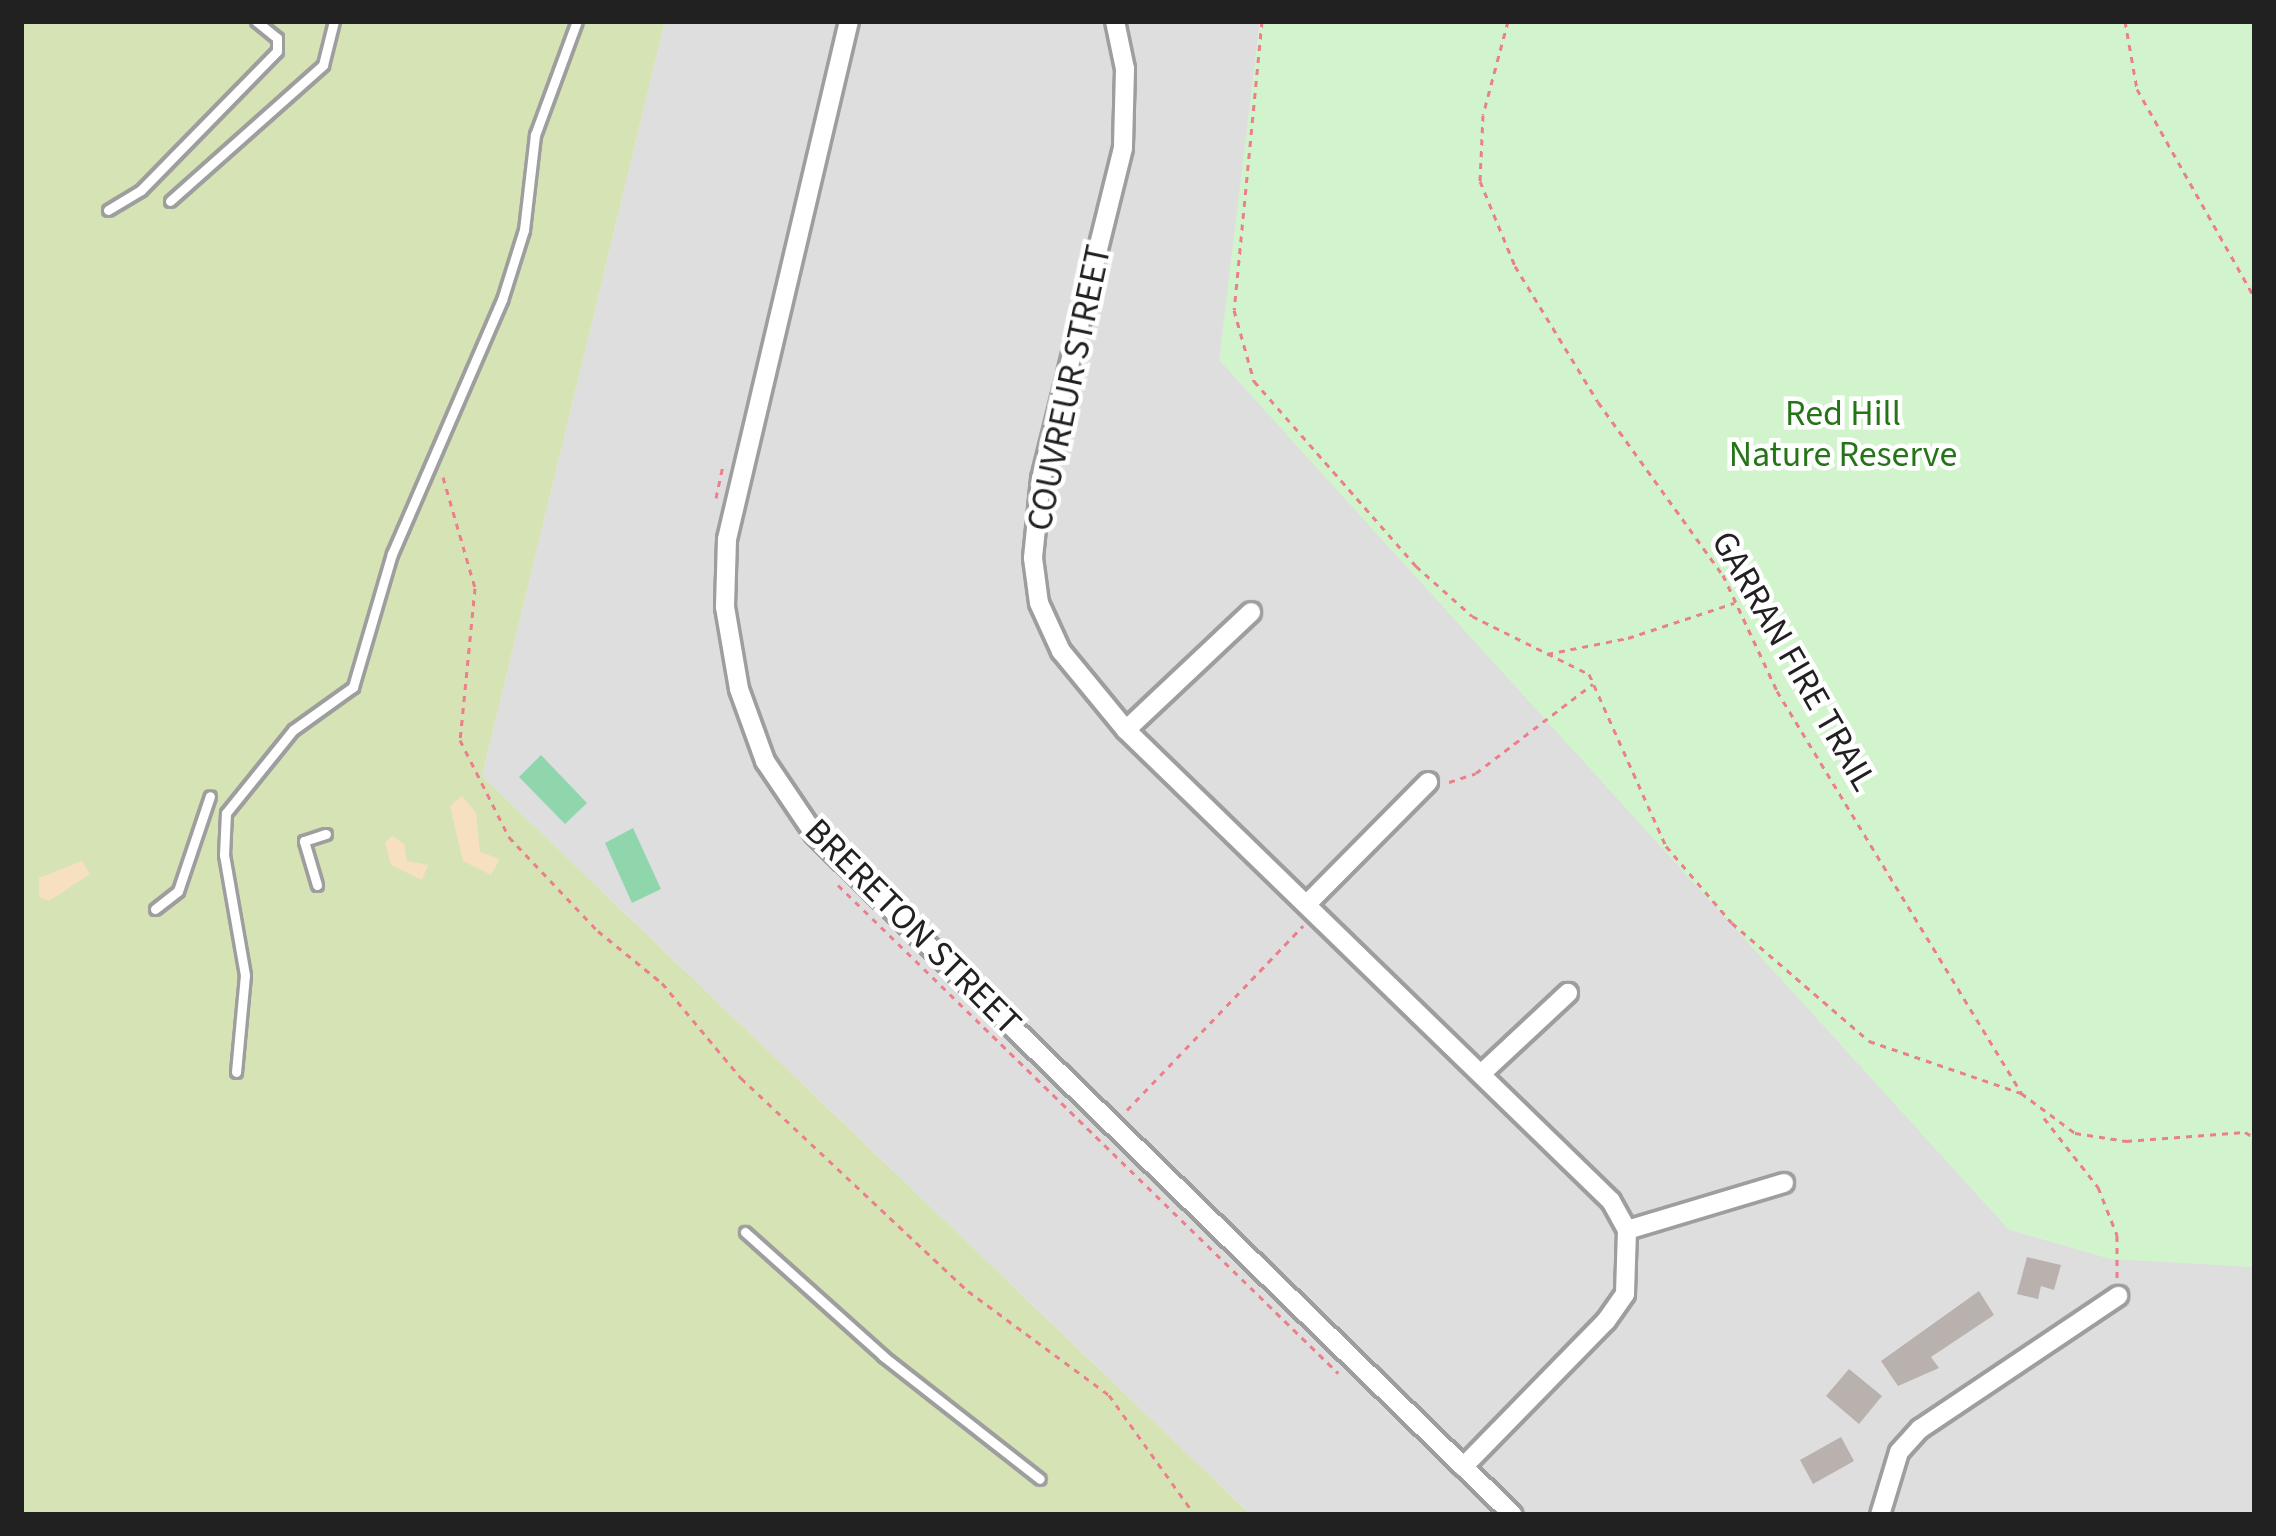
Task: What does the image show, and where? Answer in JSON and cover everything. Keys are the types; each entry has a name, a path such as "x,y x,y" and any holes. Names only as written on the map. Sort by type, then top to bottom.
{"street":[{"name":"BRERETON STREET","path":"849,21 727,538 725,607 739,689 765,761 815,835 1513,1515"},
{"name":"COUVREUR STREET","path":"1115,21 1125,69 1123,148 1041,479 1033,558 1039,603 1060,651 1126,730 1611,1201 1627,1230"},
{"path":"1126,730 1251,612"},
{"path":"1311,908 1428,782"},
{"path":"1481,1075 1568,993"},
{"path":"1463,1467 1606,1321 1624,1294 1627,1230 1784,1183"},
{"path":"1880,1515 1899,1452 1920,1429 2118,1296"}],"lane":[{"path":"108,210 141,190 277,51 278,38 256,21"},
{"path":"170,201 323,65 334,21"},
{"path":"236,1072 245,975 224,855 226,813 293,730 352,687 392,554 502,300 524,230 536,135 577,21"},
{"path":"155,909 178,891 210,796"},
{"path":"316,885 304,841 326,834"},
{"path":"745,1232 883,1356 1040,1480"}],"path":[{"path":"1262,21 1234,310 1254,381 1416,566 1472,616 1594,683 1666,846 1732,923 1869,1040 2021,1093"},
{"name":"GARRAN FIRE TRAIL","path":"1508,21 1483,115 1480,181 1515,266 1736,602 1778,692 2021,1093 2043,1116 2075,1133 2126,1141 2245,1132 2255,1138"},
{"path":"2125,21 2137,89 2255,298"},
{"path":"714,514 727,450"},
{"path":"437,458 475,588 460,740 509,837 598,931 662,983 741,1078 968,1291 1109,1395 1195,1515"},
{"path":"1545,654 1628,638 1736,602"},
{"path":"1428,782 1476,773 1594,683"},
{"path":"836,884 1348,1382"},
{"path":"1097,1141 1311,908"},
{"path":"2043,1116 2098,1187 2116,1235 2118,1296"}],"shaded area":[{"path":"665,21 1260,21 1222,362 2014,1231 2105,1257 2255,1267 2255,1515 1251,1515 482,776"}],"green space":[{"path":"21,21 665,21 482,776 1251,1515 21,1515"},
{"name":"Red Hill Nature Reserve","path":"1260,21 2255,21 2255,1267 2110,1259 2008,1229 1219,360"},
{"path":"541,755 587,803 565,824 519,777"},
{"path":"633,828 661,889 632,903 605,843"}],"sand":[{"path":"462,796 476,813 480,852 500,859 491,875 463,861 450,806"},
{"path":"392,836 404,844 407,861 428,865 422,880 391,865 385,843"},
{"path":"82,861 90,874 49,901 39,897 39,878"}],"building":[{"path":"2027,1257 2061,1265 2054,1290 2041,1286 2038,1299 2017,1294"},
{"path":"1979,1291 1994,1315 1931,1357 1939,1368 1898,1386 1881,1361"},
{"path":"1849,1369 1882,1396 1859,1424 1826,1396"},
{"path":"1841,1437 1854,1461 1813,1484 1800,1460"}]}
